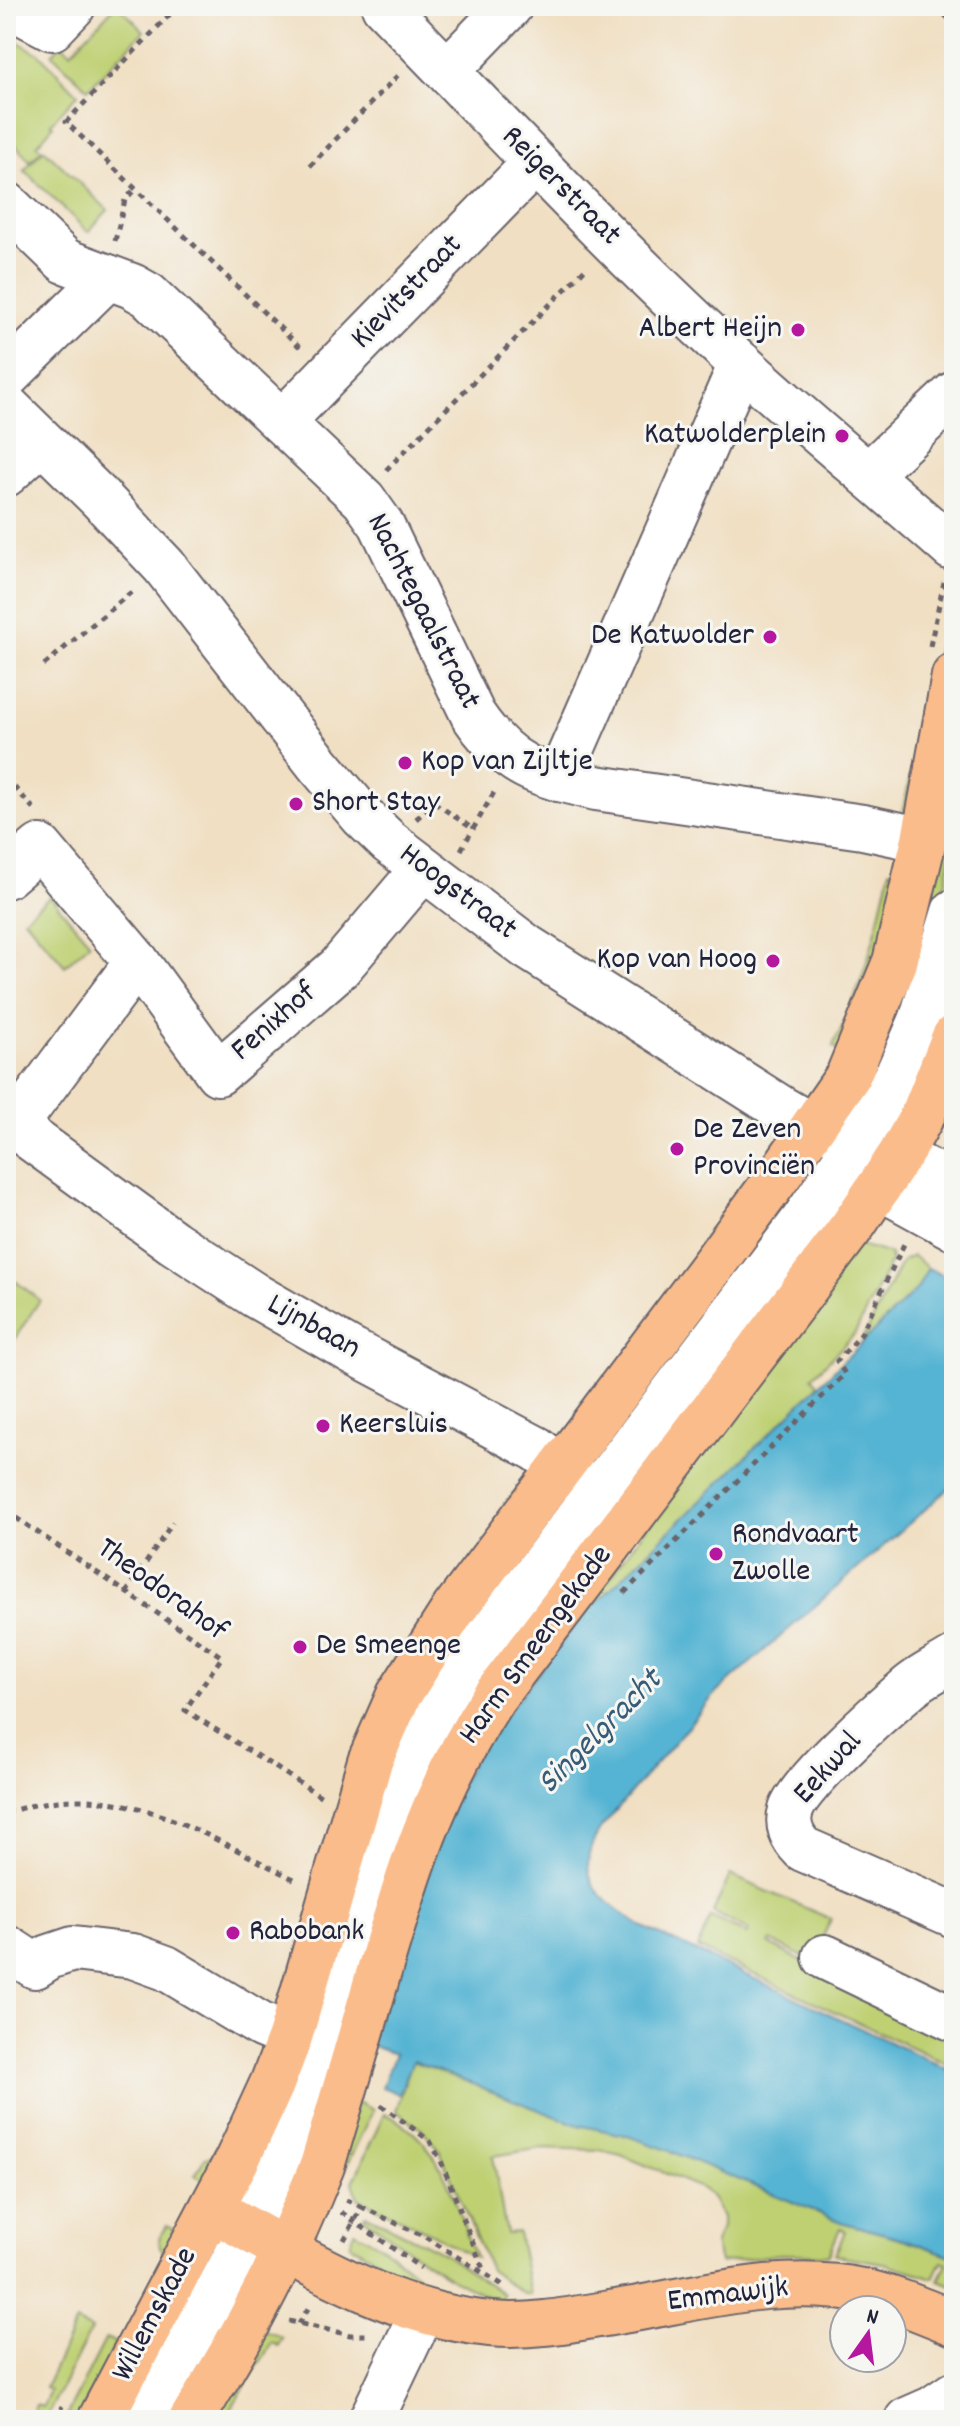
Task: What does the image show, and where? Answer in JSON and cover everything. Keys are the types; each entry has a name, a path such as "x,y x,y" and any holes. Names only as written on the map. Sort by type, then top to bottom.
{"main road":[{"path":"212,2209 238,2158 290,2037 357,1804 383,1728 399,1695 432,1639 707,1273 848,1076 895,962 924,840 954,676"},
{"name":"Harm Smeengekade","path":"268,2239 310,2196 322,2166 410,1866 463,1745 612,1507 854,1224 890,1171 924,1112 954,1037"},
{"name":"Emmawijk","path":"212,2209 327,2272 427,2293 491,2324 545,2322 765,2288 824,2286 901,2301 954,2323"},
{"name":"Willemskade","path":"100,2420 212,2209"},
{"path":"191,2420 245,2331 268,2239"}],"street":[{"path":"10,6 52,28 73,6"},
{"name":"Reigerstraat","path":"384,6 534,164 741,364"},
{"path":"436,59 510,6"},
{"name":"Kievitstraat","path":"282,422 534,164"},
{"name":"Nachtegaalstraat","path":"6,204 65,261 148,295 364,500 381,524 473,715 490,740 513,761 559,779 596,788 890,831 924,840"},
{"path":"6,377 108,277"},
{"path":"559,779 741,364 952,548"},
{"path":"868,475 954,394"},
{"name":"Hoogstraat","path":"6,406 164,566 318,764 389,842 432,877 559,968 813,1127"},
{"path":"6,474 41,442"},
{"name":"Fenixhof","path":"6,876 40,847 137,962 218,1073 339,968 432,877"},
{"name":"Harm Smeengekade","path":"268,2239 287,2152 326,2045 376,1853 394,1800 419,1744 467,1664 612,1507 851,1151 894,1080 921,1021 954,912"},
{"path":"10,1124 137,962"},
{"name":"Lijnbaan","path":"10,1124 173,1242 256,1296 350,1350 537,1449 612,1507"},
{"path":"813,1127 890,1171 954,1228"},
{"path":"890,1171 954,1184"},
{"name":"Eekwal","path":"954,1659 909,1687 818,1773 793,1805 789,1820 793,1837 803,1849 954,1915"},
{"path":"21,1957 49,1957 73,1949 133,1956 166,1968 250,2019 290,2037"},
{"path":"825,1957 954,2019"},
{"name":"Willemskade","path":"142,2420 170,2374 268,2239"},
{"path":"371,2420 427,2293"}],"path":[{"path":"178,6 66,122 329,374"},
{"path":"936,6 954,24"},
{"path":"310,166 436,59"},
{"path":"108,277 125,200 135,189"},
{"name":"Nachtegaalstraat","path":"388,479 384,473 594,261"},
{"path":"44,665 164,566"},
{"path":"432,877 473,829 513,761"},
{"path":"389,842 435,803 473,829"},
{"name":"Harm Smeengekade","path":"617,1600 845,1374 837,1361 860,1336 906,1240"},
{"name":"Theodorahof","path":"6,1511 222,1657 185,1710 328,1800"},
{"path":"126,1593 173,1522"},
{"path":"6,1813 48,1802 92,1799 140,1807 189,1825 304,1884"},
{"path":"381,2105 430,2141 441,2161 484,2271"},
{"path":"310,2196 355,2220 427,2293"},
{"path":"299,2324 362,2207 425,2237 484,2271 526,2302 545,2322"}],"green space":[{"path":"115,6 119,6 144,31 88,89 52,54 61,44 71,52"},
{"path":"6,35 39,54 78,94 51,123 53,126 37,145 42,149 30,161 6,139"},
{"path":"44,149 108,210 88,232 24,170"},
{"path":"954,573 954,629 914,814 903,810"},
{"path":"954,750 954,836 942,896 924,955 878,1069 869,1064"},
{"path":"890,870 902,873 881,956 841,1051 833,1047 834,1043 861,980"},
{"path":"50,896 90,943 65,966 24,918"},
{"path":"850,1242 890,1254 891,1261 854,1335 812,1377 819,1386 582,1617"},
{"path":"913,1256 928,1268 917,1289 863,1339 902,1261"},
{"path":"6,1274 40,1300 6,1352"},
{"path":"730,1875 831,1919 812,1961 771,1941 769,1944 954,2039 948,2064 697,1948 711,1917 747,1934 749,1931 713,1912"},
{"path":"412,2061 578,2125 625,2135 665,2149 841,2222 954,2257 954,2286 939,2280 947,2263 942,2261 934,2278 884,2263 835,2255 845,2231 840,2228 829,2255 780,2254 720,2263 715,2243 722,2227 722,2217 712,2197 701,2188 621,2155 599,2150 542,2148 493,2156 506,2233 518,2232 530,2295 524,2294 490,2270 440,2151 423,2130 396,2111"},
{"path":"356,2102 373,2110 337,2185"},
{"path":"384,2114 404,2124 420,2138 433,2156 453,2195 475,2258 358,2198 353,2182"},
{"path":"215,2154 219,2157 166,2255 160,2248 159,2239 167,2226 175,2231 204,2180 195,2175 204,2159"},
{"path":"367,2215 442,2252 503,2294 501,2300 464,2285 430,2265 365,2219"},
{"path":"355,2231 383,2247 428,2283 424,2285 350,2245"},
{"path":"76,2322 91,2330 45,2420 29,2420 36,2405 43,2407 50,2391 45,2388"},
{"path":"264,2331 282,2337 278,2346 272,2343 224,2420 207,2420"},
{"path":"106,2338 116,2343 77,2420 64,2420"}],"water":[{"name":"Singelgracht","path":"928,1268 954,1281 954,1484 716,1693 601,1828 588,1860 594,1886 614,1907 641,1926 954,2072 954,2257 841,2222 665,2149 625,2135 578,2125 413,2061 399,2094 382,2087 395,2054 369,2045 440,1820 481,1746 582,1617 917,1289"}],"place":[{"name":"Albert Heijn","path":"798,330"},
{"name":"Katwolderplein","path":"842,436"},
{"name":"De Katwolder","path":"770,637"},
{"name":"Kop van Zijltje","path":"405,763"},
{"name":"Short Stay","path":"296,804"},
{"name":"Kop van Hoog","path":"773,961"},
{"name":"De Zeven Provinciën","path":"677,1149"},
{"name":"Keersluis","path":"323,1426"},
{"name":"Rondvaart Zwolle","path":"716,1554"},
{"name":"De Smeenge","path":"300,1647"},
{"name":"Rabobank","path":"233,1933"}]}
